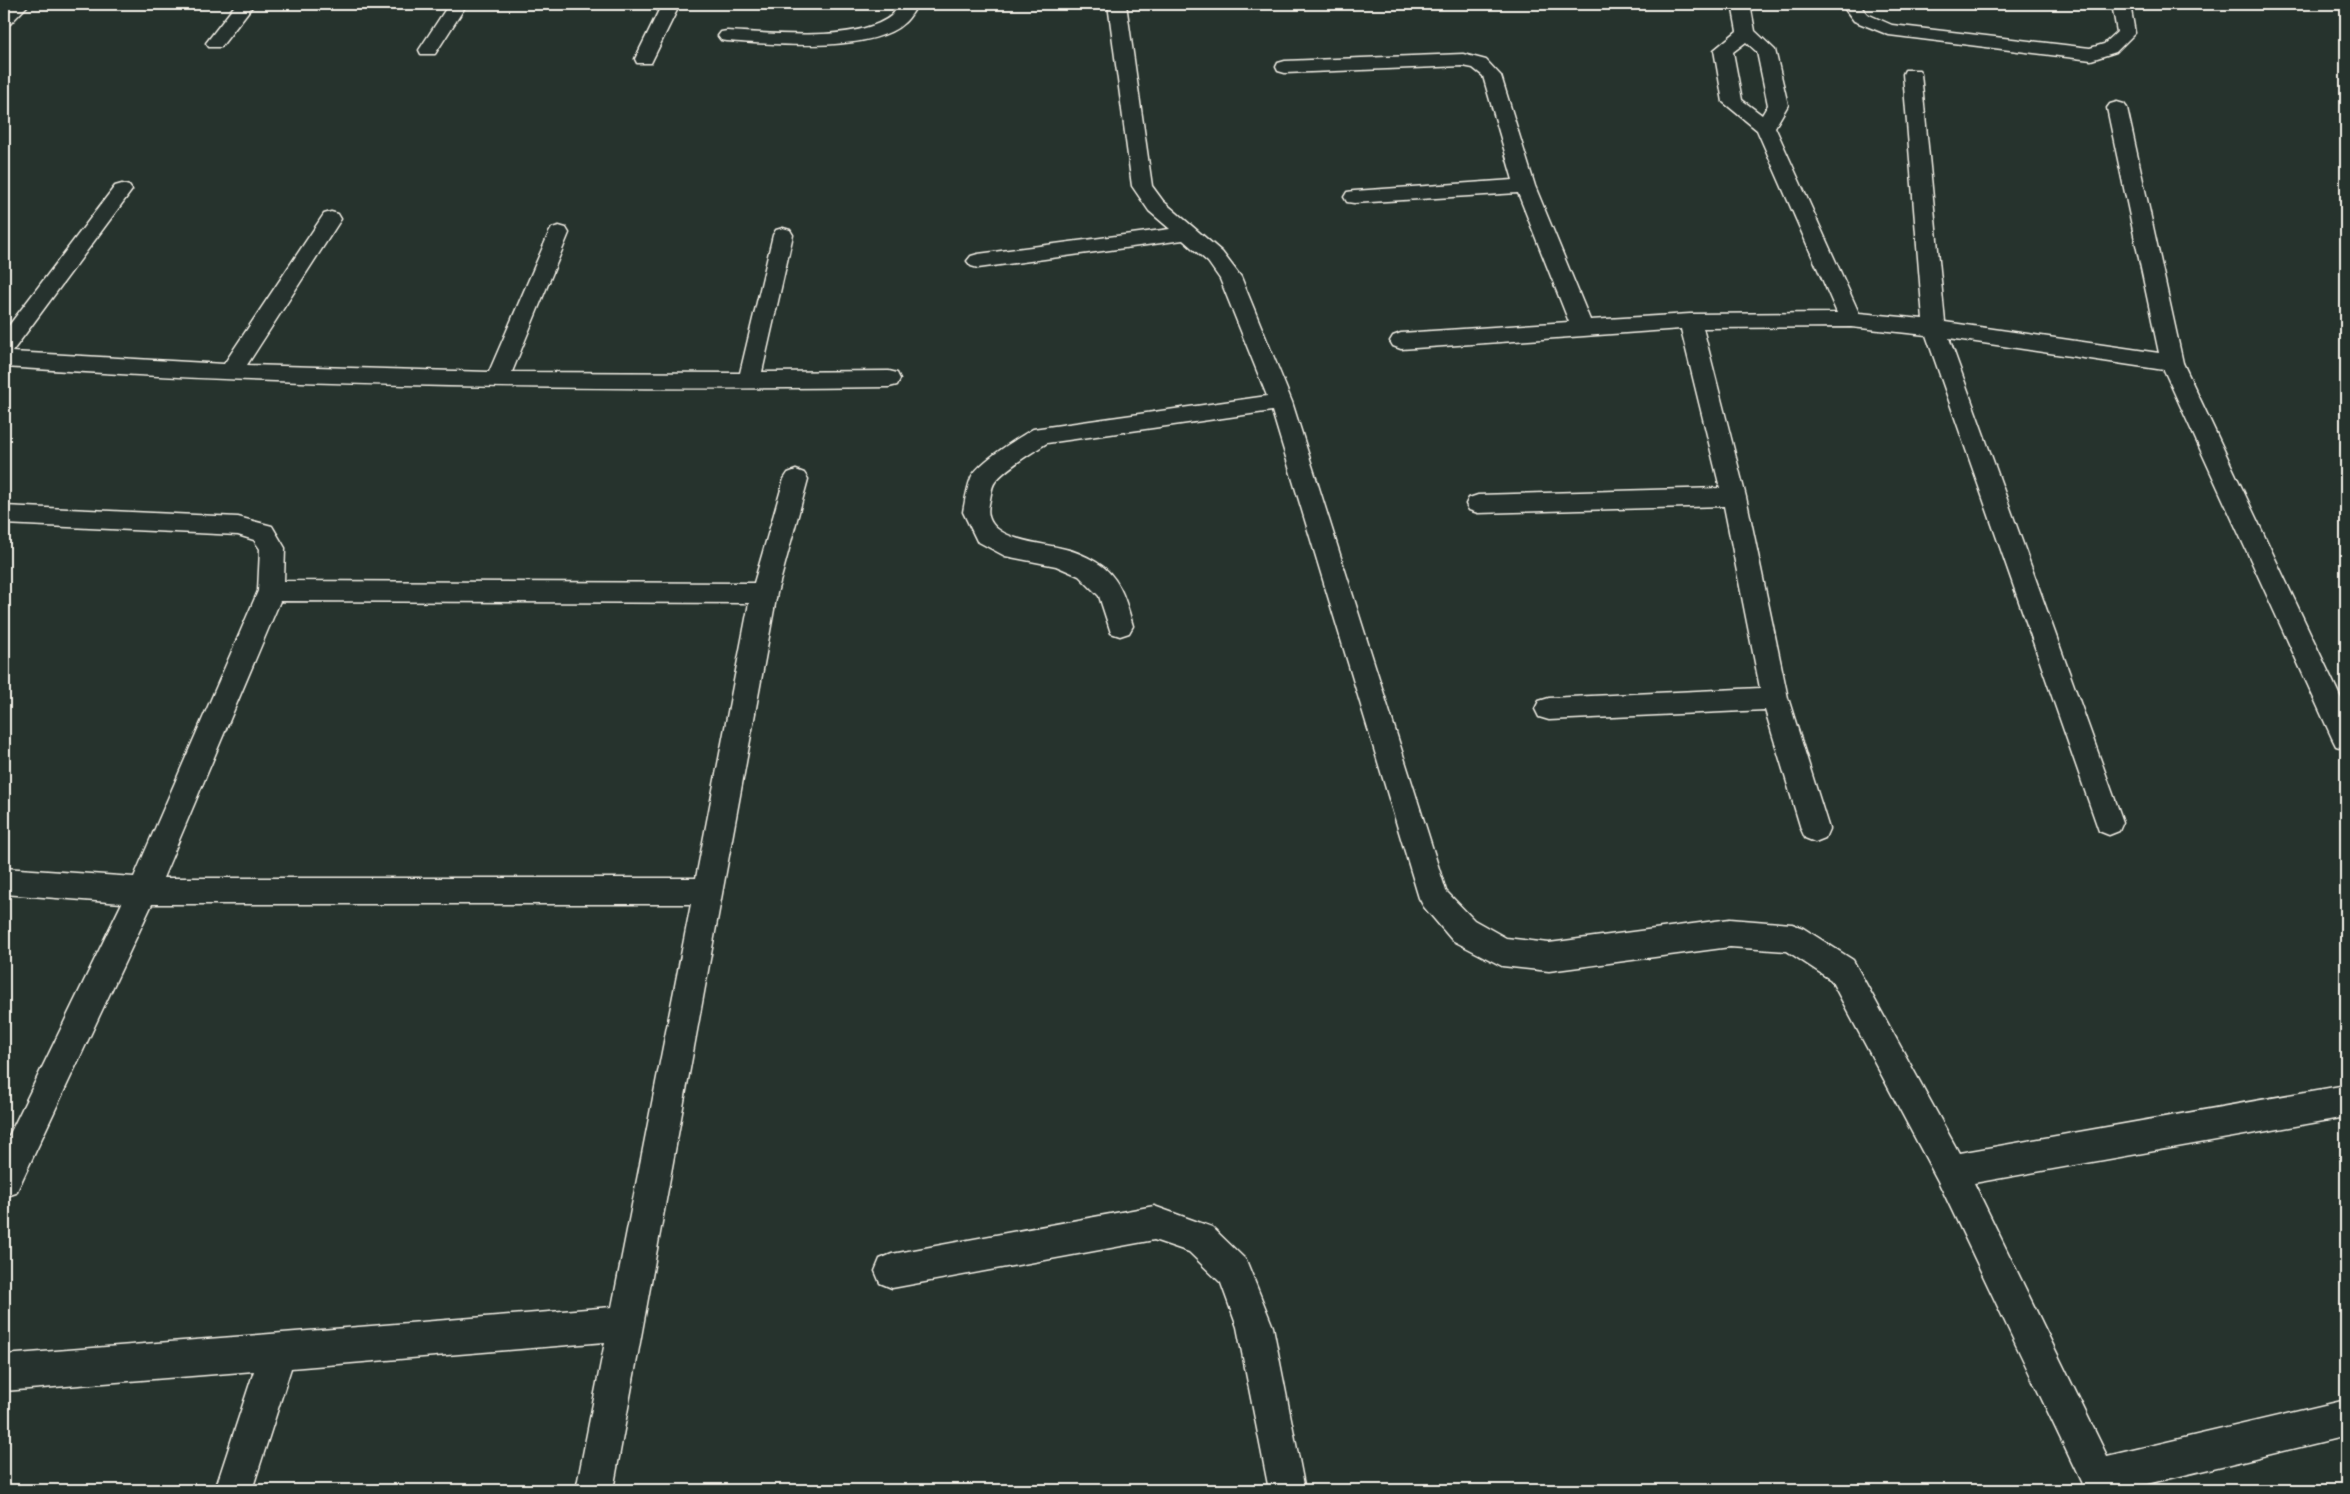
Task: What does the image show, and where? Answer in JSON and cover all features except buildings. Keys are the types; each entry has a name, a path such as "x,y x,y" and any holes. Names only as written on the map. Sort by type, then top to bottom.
{"street":[{"path":"4,20 20,4"},
{"path":"215,42 245,4"},
{"path":"428,50 458,4"},
{"path":"644,59 671,4"},
{"path":"727,36 855,37 880,31 895,22 907,10 909,4"},
{"path":"1117,4 1142,186 1156,206 1189,233 1214,257 1230,277 1281,402 1434,898 1462,930 1502,952 1549,957 1730,933 1792,938 1842,970 1951,1171 2101,1483 2346,1418"},
{"path":"1741,4 1746,33 1766,50 1778,105 1764,127"},
{"path":"1850,4 1852,9 1869,23 1889,30 2091,54 2110,48 2126,33 2121,4"},
{"path":"1746,33 1723,50 1733,102 1764,127 1851,320"},
{"path":"1285,67 1463,60 1478,62 1487,68 1492,76 1525,186 1582,328"},
{"path":"1912,74 1935,328 2108,822"},
{"path":"2116,108 2172,363 2346,738"},
{"path":"1354,197 1525,186"},
{"path":"4,347 122,190"},
{"path":"231,371 331,219"},
{"path":"497,380 559,233"},
{"path":"978,262 1189,233"},
{"path":"749,381 783,235"},
{"path":"1401,341 1690,321 1851,320 1935,328 2172,363"},
{"path":"1690,321 1734,497 1775,698 1815,829"},
{"path":"4,359 300,375 497,380 749,381 889,379"},
{"path":"1120,626 1110,591 1088,569 1060,557 1014,549 986,534 975,512 983,478 1016,451 1041,435 1281,402"},
{"path":"595,1490 706,891 764,593 796,479"},
{"path":"1478,504 1734,497"},
{"path":"4,515 238,526 262,533 273,548 271,591 143,891 4,1181"},
{"path":"271,591 764,593"},
{"path":"1549,709 1775,698"},
{"path":"4,881 143,891 706,891"},
{"path":"1951,1171 2346,1101"},
{"path":"892,1271 1154,1223 1200,1238 1234,1272 1256,1328 1286,1490"},
{"path":"4,1373 627,1323"},
{"path":"234,1490 278,1351"}]}
